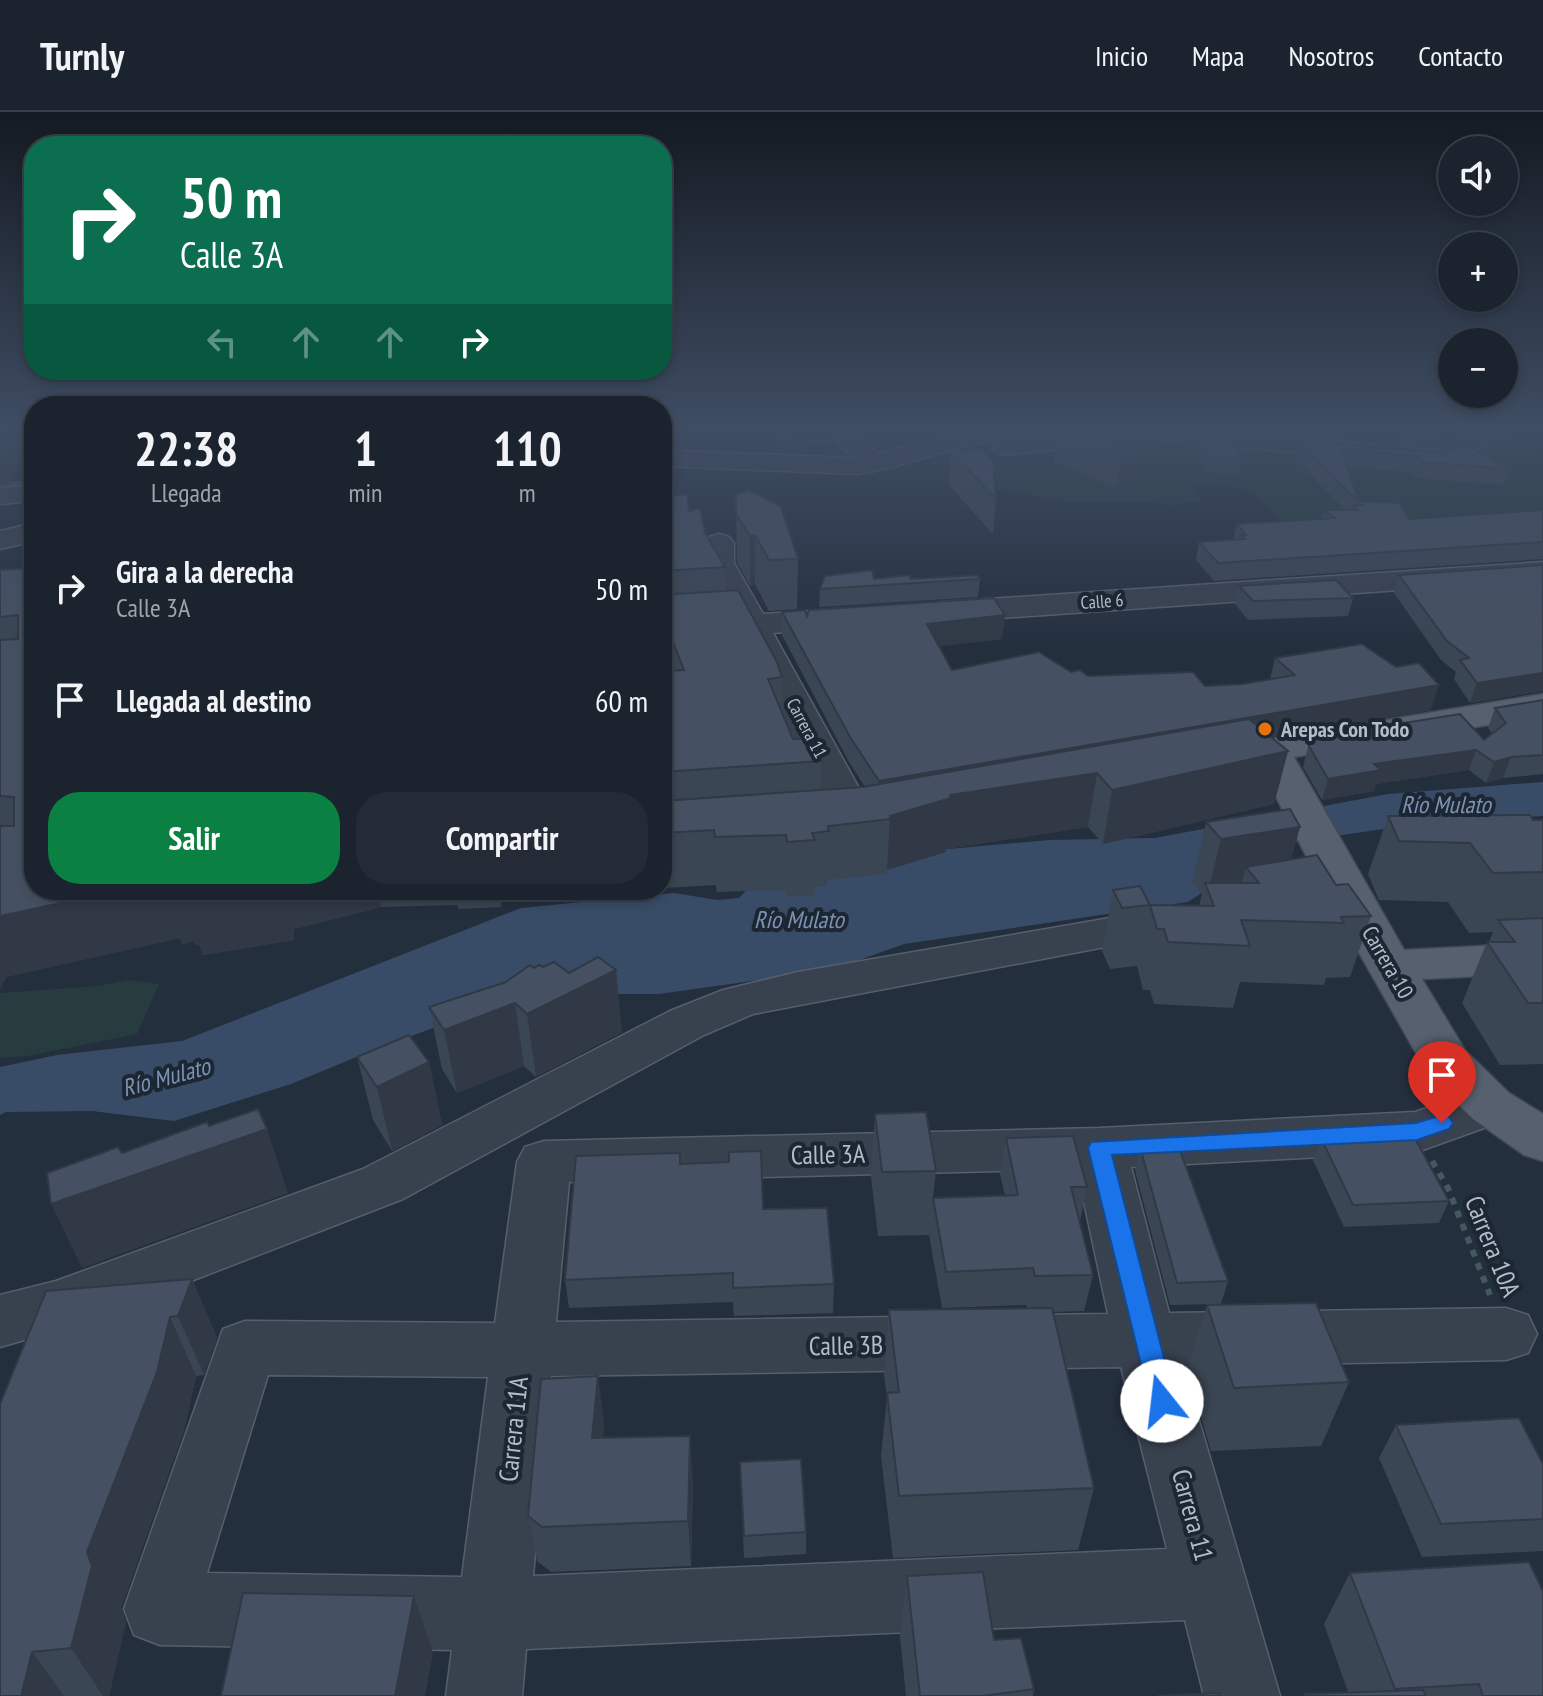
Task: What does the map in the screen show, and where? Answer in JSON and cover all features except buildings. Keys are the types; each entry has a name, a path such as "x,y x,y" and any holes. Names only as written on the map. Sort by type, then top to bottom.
{"main road":[{"name":"Carrera 10","path":"1543,705 1267,763 1325,883 1391,966 1447,1063 1491,1106 1543,1141"},
{"path":"1391,966 1543,958"}],"street":[{"path":"0,540 24,534"},
{"name":"Carrera 11","path":"719,543 718,561 751,625 875,823 814,829"},
{"name":"Calle 6","path":"908,614 1543,571"},
{"path":"672,630 877,617"},
{"path":"19,1342 59,1306 383,1184 687,1023 740,1001 1205,916"},
{"name":"Calle 3A","path":"544,1162 1099,1148 1417,1132 1491,1106"},
{"name":"Carrera 11","path":"1099,1148 1145,1340 1242,1696"},
{"name":"Carrera 11A","path":"484,1696 544,1162"},
{"name":"Calle 3B","path":"495,1614 160,1609 245,1348 521,1350 1506,1334"},
{"path":"495,1614 1211,1583"}],"path":[{"name":"Carrera 10A","path":"1417,1132 1448,1188 1506,1334"}],"green space":[{"path":"1064,501 1198,501 1175,505 1136,501"},
{"path":"1263,501 1543,501 1543,541 1293,536"},
{"path":"128,980 159,984 137,1034 27,1056 0,1058 0,993 98,986"}],"water":[{"name":"Río Mulato","path":"1543,782 1543,816 1438,821 1274,845 1188,902 904,944 831,970 659,994 576,994 495,1006 383,1046 291,1084 174,1121 92,1111 6,1112 0,1115 0,1067 57,1055 182,1041 521,908 603,900 672,900 674,893 717,900 739,898 771,865 1050,840 1155,838 1388,794"}],"place":[{"name":"Arepas Con Todo","path":"1265,729"}],"route":[{"path":"1162,1401 1099,1148 1417,1132 1442,1123"}]}
